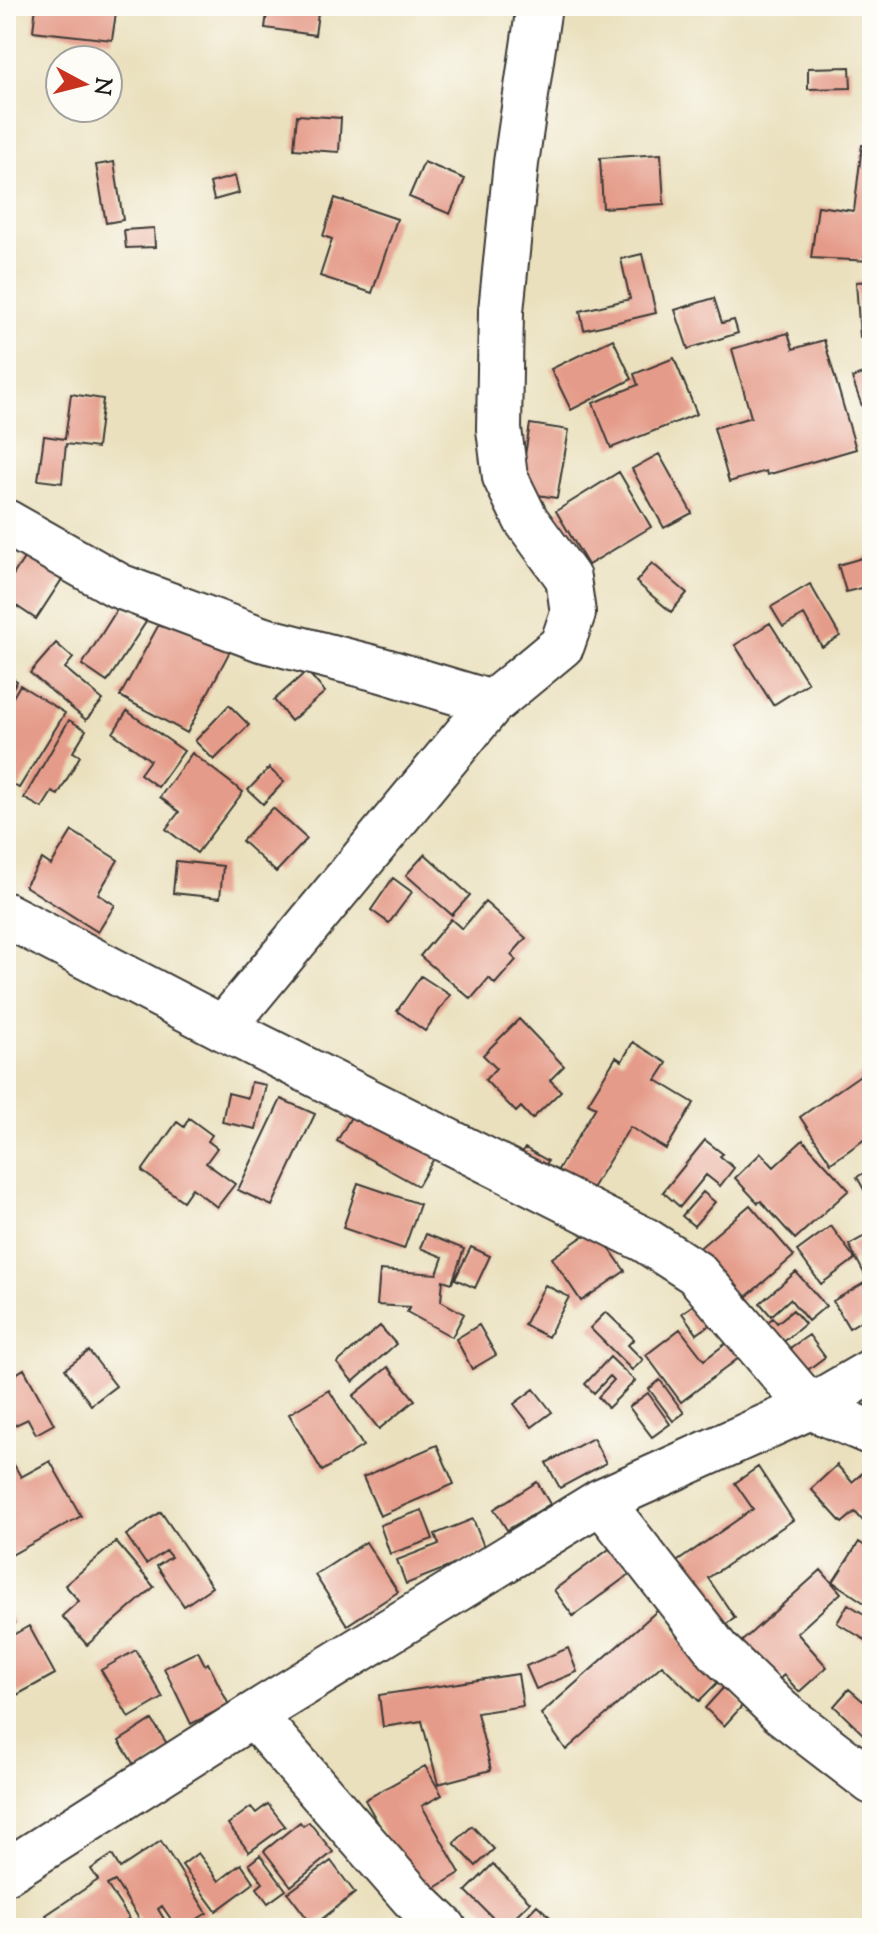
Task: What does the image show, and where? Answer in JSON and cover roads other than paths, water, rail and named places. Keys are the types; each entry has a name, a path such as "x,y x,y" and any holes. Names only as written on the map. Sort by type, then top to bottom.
{"street":[{"path":"223,1028 492,703 562,645 573,613 568,578 526,520 505,477 499,429 501,311 516,163 539,6"},
{"path":"6,522 119,586 261,639 382,670 492,703"},
{"path":"6,915 645,1240 696,1273 810,1407 872,1433"},
{"path":"6,1872 253,1715 601,1501 810,1407 872,1371"},
{"path":"601,1501 718,1651 781,1712 872,1782"},
{"path":"253,1715 412,1897 444,1928"}]}
